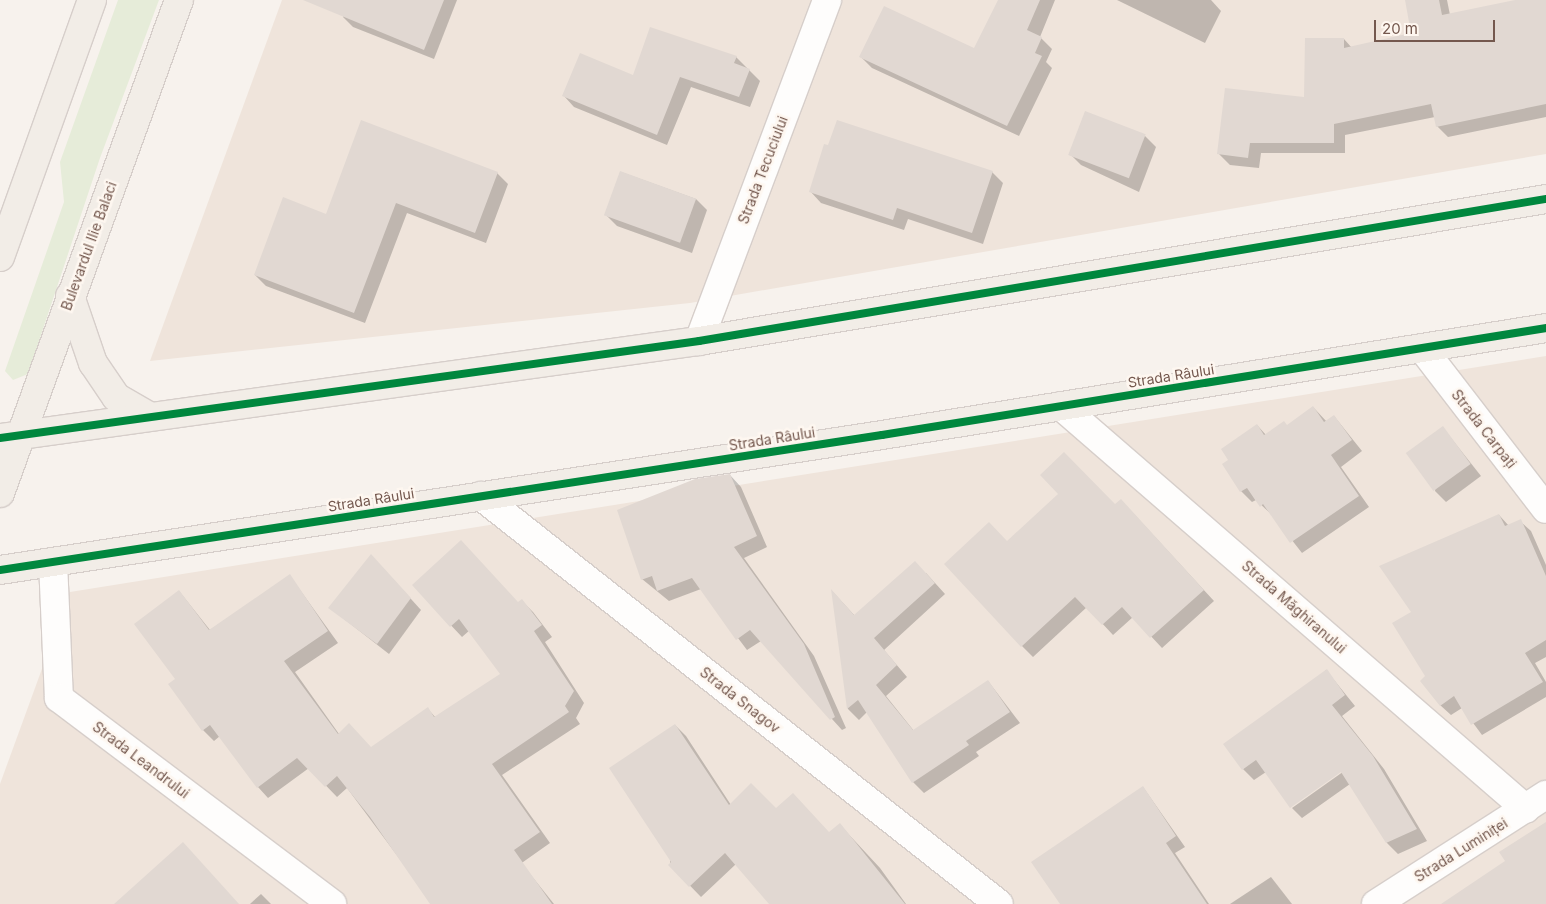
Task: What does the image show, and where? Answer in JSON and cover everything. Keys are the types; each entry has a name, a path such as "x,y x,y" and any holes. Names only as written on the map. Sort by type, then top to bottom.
{"main road":[{"path":"0,257 92,0"},
{"name":"Bulevardul Ilie Balaci","path":"0,493 11,436 70,296 179,0"},
{"path":"11,436 699,341 1546,199"},
{"path":"70,296 93,363 116,397 149,416"},
{"name":"Strada Râului","path":"0,570 1061,406 1546,328"}],"street":[{"name":"Strada Tecuciului","path":"699,341 827,0"},
{"name":"Strada Carpați","path":"1422,348 1546,509"},
{"name":"Strada Măghiranului","path":"1061,406 1536,802"},
{"name":"Strada Snagov","path":"481,496 999,904"},
{"name":"Strada Leandrului","path":"53,562 59,698 332,904"},
{"name":"Strada Luminiței","path":"1376,904 1536,802"}],"shaded area":[{"path":"282,0 1546,0 1546,154 690,303 150,361"},
{"path":"1546,356 1546,904 0,904 0,784 70,592"}],"green space":[{"path":"118,0 159,0 100,158 28,374 13,380 5,371 64,202 60,162"}],"building":[{"path":"303,0 444,0 424,50"},
{"path":"998,0 1040,0 1027,30 1042,37 1035,53 1042,56 1007,126 859,57 884,6 974,48"},
{"path":"1405,0 1439,0 1442,15 1515,0 1546,0 1546,104 1436,127 1431,104 1334,124 1334,143 1250,143 1248,158 1217,154 1225,88 1304,97 1305,38 1344,38 1344,48 1411,33"},
{"path":"650,27 737,56 734,63 750,69 739,97 680,77 657,135 562,96 580,53 633,75"},
{"path":"1085,111 1146,134 1129,178 1068,155"},
{"path":"361,120 498,172 475,233 396,203 354,313 254,275 283,197 326,214"},
{"path":"837,120 993,171 972,233 897,208 893,220 809,192 824,144 828,145"},
{"path":"620,171 696,199 680,243 604,215"},
{"path":"1313,406 1324,422 1334,415 1352,440 1331,455 1359,496 1290,543 1263,504 1260,507 1247,488 1240,492 1222,464 1228,460 1221,449 1257,424 1264,435 1284,421 1287,425"},
{"path":"1443,426 1471,464 1433,491 1406,453"},
{"path":"1064,452 1115,504 1121,499 1204,590 1150,638 1122,607 1102,625 1075,597 1021,647 944,564 989,522 1007,541 1058,494 1040,475"},
{"path":"730,474 757,536 734,547 804,644 835,717 830,720 750,630 736,640 692,578 657,591 652,576 641,580 617,510 695,479"},
{"path":"1499,514 1505,526 1521,519 1546,576 1546,640 1525,653 1543,682 1471,725 1454,696 1440,706 1420,681 1425,676 1392,623 1411,612 1379,566"},
{"path":"461,540 518,602 522,599 542,625 534,631 574,691 565,706 569,712 492,764 540,832 514,850 552,904 430,904 370,817 337,776 325,787 297,758 257,788 210,725 202,731 168,684 175,679 134,624 179,590 209,630 290,574 328,631 284,661 338,734 349,723 371,747 428,707 434,717 500,674 459,619 450,627 412,585"},
{"path":"371,554 411,598 377,644 328,608"},
{"path":"915,561 935,583 874,638 897,665 876,685 913,730 988,680 1010,712 966,741 969,745 912,783 858,700 847,709 831,589 854,615"},
{"path":"1327,669 1345,695 1332,705 1373,756 1417,829 1386,843 1341,772 1290,808 1256,760 1242,770 1223,744"},
{"path":"675,724 729,805 751,783 776,808 793,793 829,832 840,823 905,904 769,904 725,853 689,887 668,865 671,862 609,768"},
{"path":"1143,786 1176,836 1166,843 1207,904 1060,904 1031,862"},
{"path":"1546,822 1546,904 1441,904 1505,861 1499,852"},
{"path":"183,842 239,904 114,904"}],"cycle path":[{"path":"0,438 699,341 1546,199"},
{"path":"0,570 882,435 1546,328"}]}
